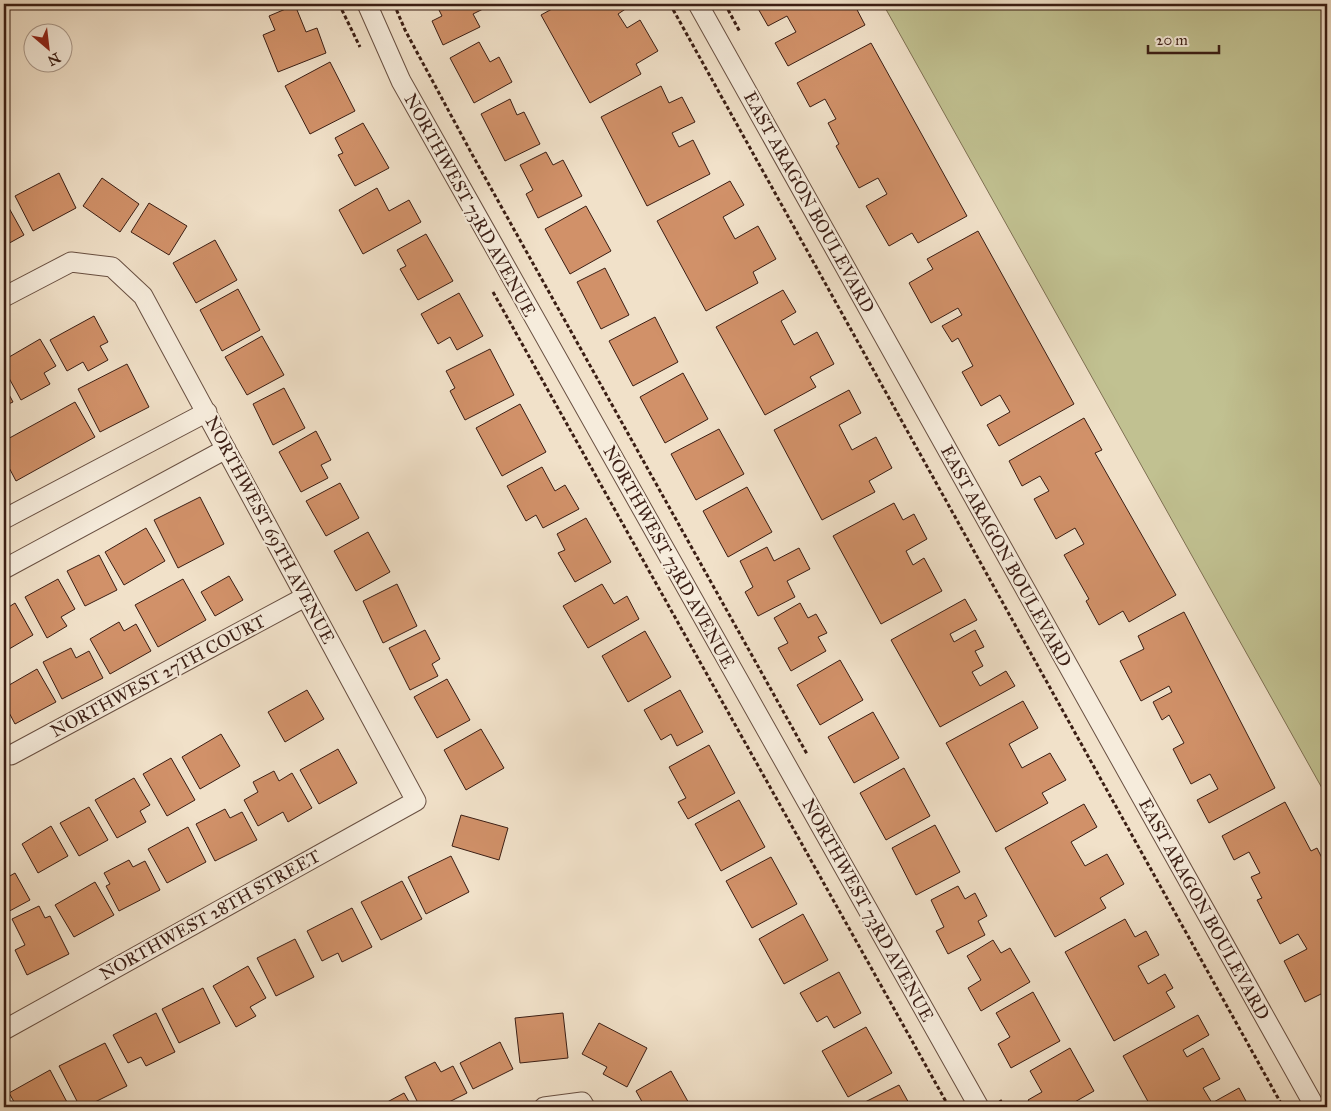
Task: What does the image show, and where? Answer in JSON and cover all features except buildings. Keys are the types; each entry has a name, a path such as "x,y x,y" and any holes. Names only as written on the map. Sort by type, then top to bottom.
{"street":[{"name":"NORTHWEST 73RD AVENUE","path":"367,4 401,81 979,1107"},
{"name":"EAST ARAGON BOULEVARD","path":"698,4 1315,1107"},
{"name":"NORTHWEST 69TH AVENUE","path":"4,297 71,262 112,267 143,296 416,801"},
{"path":"4,519 207,412"},
{"path":"4,569 226,449"},
{"name":"NORTHWEST 27TH COURT","path":"12,755 305,597"},
{"name":"NORTHWEST 28TH STREET","path":"4,1029 416,801"},
{"path":"544,1107 584,1105"}],"path":[{"path":"339,4 365,56"},
{"path":"394,4 473,156 808,756"},
{"path":"670,4 1283,1107"},
{"path":"491,289 949,1107"},
{"path":"999,1099 1004,1107"}],"green space":[{"path":"883,4 1327,4 1327,797"}]}
